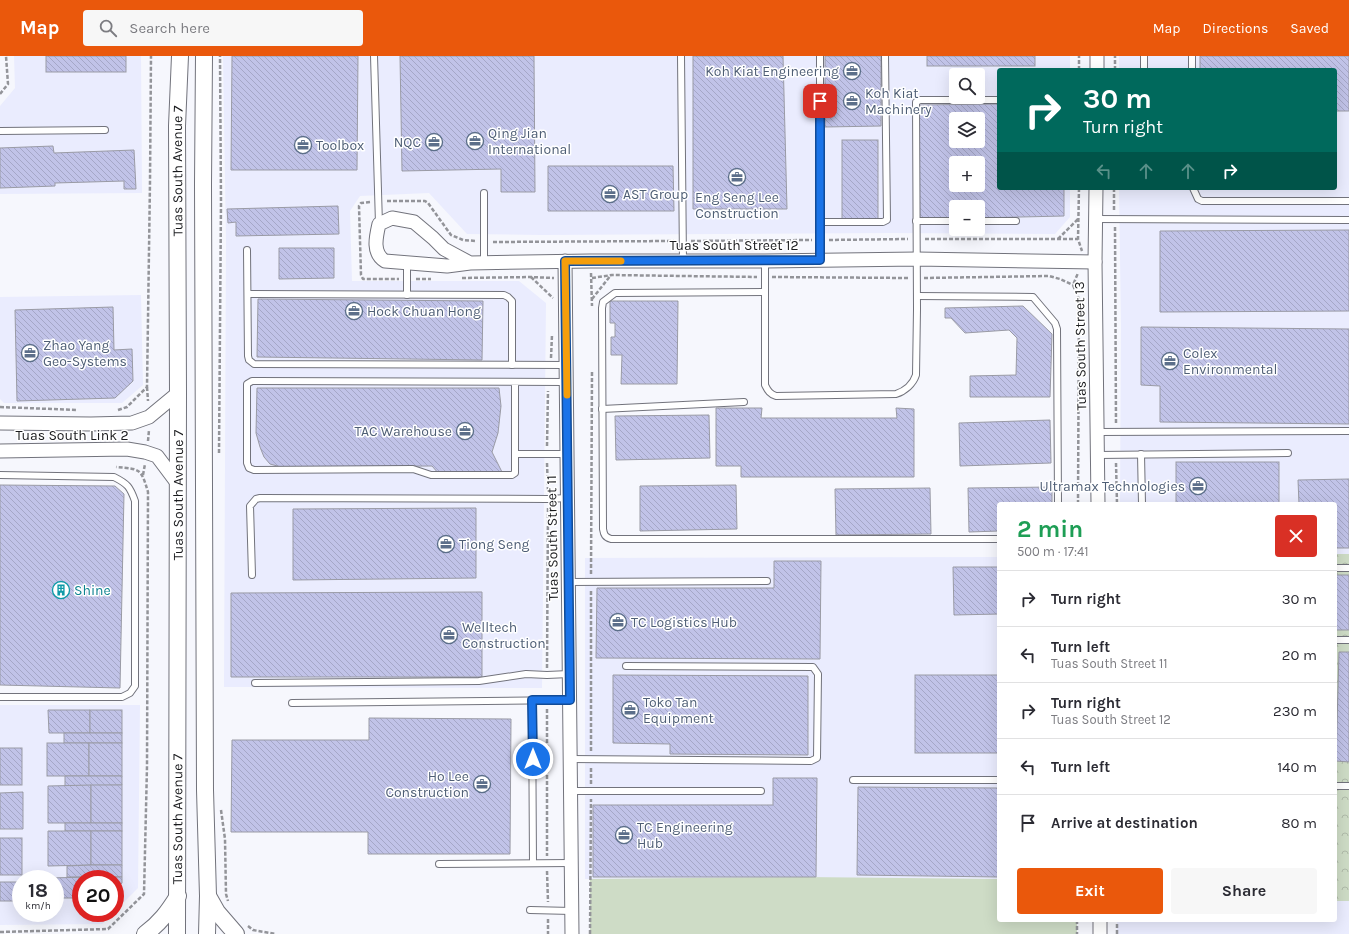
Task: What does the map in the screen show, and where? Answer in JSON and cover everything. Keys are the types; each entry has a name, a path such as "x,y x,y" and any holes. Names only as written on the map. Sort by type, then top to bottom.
{"street":[{"path":"170,56 172,106 177,126"},
{"name":"Tuas South Avenue 7","path":"177,934 177,126 180,56"},
{"name":"Tuas South Avenue 7","path":"204,56 205,774 208,896 207,934"},
{"path":"1097,56 1097,68"},
{"name":"Tuas South Street 13","path":"1096,190 1095,219 1089,262 1097,432 1098,502"},
{"name":"Tuas South Street 12","path":"470,262 444,249 414,222 392,218 379,224 376,238 377,250 381,259 385,261 447,266 470,262 565,261 916,259 1089,262"},
{"name":"Tuas South Street 11","path":"565,261 572,934"},
{"name":"Tuas South Link 2","path":"0,423 132,423 150,417 178,392"},
{"name":"Tuas South Link 2","path":"0,451 127,449 145,452 156,456 178,484"},
{"path":"145,934 155,927 167,914 178,896"},
{"path":"208,896 221,916 241,930"},
{"path":"1100,922 1100,934"}],"lane":[{"path":"374,56 379,224"},
{"path":"681,56 683,261"},
{"path":"820,56 820,260"},
{"path":"820,222 883,222 887,220 885,56"},
{"path":"1144,56 1144,68"},
{"path":"1192,56 1192,68"},
{"path":"765,261 765,385 771,394 776,396 896,394 902,392 914,381 916,375 916,102 920,100 997,100"},
{"path":"0,131 105,130"},
{"path":"1194,190 1198,199 1202,201 1349,201"},
{"path":"484,193 484,262"},
{"path":"1095,219 1349,220"},
{"path":"916,221 949,221"},
{"path":"985,221 1016,221"},
{"path":"248,250 248,356 249,360 254,364 566,365"},
{"path":"407,263 407,295"},
{"path":"765,292 612,294 603,302 603,529 606,537 611,539 997,539"},
{"path":"248,294 504,295 512,301 512,365"},
{"path":"917,296 1033,297 1055,323 1057,330 1058,388 1058,502"},
{"path":"515,382 515,473 509,476 431,475 413,469 254,470 249,468 247,463 247,386 249,382 252,381 566,382"},
{"path":"602,409 744,402"},
{"path":"1097,432 1349,430"},
{"path":"1097,454 1288,453"},
{"path":"515,454 567,454"},
{"path":"1141,454 1142,502"},
{"path":"0,475 114,477 126,483 132,491 135,501 135,686 130,693 122,696 0,697"},
{"path":"252,575 250,506 256,499 260,498 567,498"},
{"path":"1337,568 1349,568"},
{"path":"568,582 767,581"},
{"path":"1337,640 1349,640"},
{"path":"570,759 811,761 817,758 818,674 813,667 626,666"},
{"path":"255,683 479,681 526,674 547,676 569,674"},
{"path":"532,700 533,863"},
{"path":"292,703 570,700"},
{"path":"853,780 997,780"},
{"path":"1337,786 1349,786"},
{"path":"570,792 761,791"},
{"path":"438,864 571,863"},
{"path":"530,910 572,911"}],"path":[{"path":"0,94 8,84 6,56"},
{"path":"112,410 119,410 127,407 147,387 151,56"},
{"path":"219,458 221,210 220,56"},
{"path":"1079,56 1079,68"},
{"path":"1115,56 1115,68"},
{"path":"1073,285 1089,262 1078,239 1078,190"},
{"path":"1114,190 1116,431"},
{"path":"438,278 363,279 361,275 359,206 361,203 379,201 425,201 451,235 463,240 484,242 1078,239"},
{"path":"1058,239 1079,218"},
{"path":"592,299 612,275"},
{"path":"592,307 592,278 612,275 917,278 1049,276 1060,279 1073,285 1079,299 1078,502"},
{"path":"531,277 554,298 554,291"},
{"path":"461,278 554,278 554,284"},
{"path":"550,364 552,328"},
{"path":"590,934 592,370"},
{"path":"547,676 548,382"},
{"path":"0,407 83,410"},
{"path":"1116,454 1117,502"},
{"path":"0,932 108,929 144,894 147,758 148,492 143,475 136,469 113,467"},
{"path":"547,701 548,934"},
{"path":"221,809 225,839 226,894 230,906"},
{"path":"1077,922 1077,934"},
{"path":"1117,922 1117,934"},
{"path":"241,930 254,930 276,934"}],"shaded area":[{"path":"14,56 141,56 142,193 0,194 0,106 15,88"},
{"path":"223,56 1070,56 1070,68 997,68 997,190 1070,190 1070,217 1055,234 985,234 985,200 949,200 949,233 467,234 429,193 360,196 350,211 352,281 519,281 546,303 542,688 224,687 226,242"},
{"path":"1119,56 1349,56 1349,554 1337,554 1337,502 1120,502 1121,325 1119,190 1337,190 1337,68 1119,68"},
{"path":"141,295 143,385 122,403 4,403 0,399 0,297"},
{"path":"997,557 997,879 585,879 585,558"},
{"path":"0,705 140,705 138,888 124,902 124,870 72,870 72,922 104,922 102,924 0,925"},
{"path":"1337,901 1349,901 1349,934 1117,934 1117,922 1337,922"}],"green space":[{"path":"1337,554 1349,554 1349,901 1337,901"},
{"path":"803,877 997,879 997,922 1077,922 1077,934 590,934 590,879"}],"building":[{"path":"46,56 126,56 126,72 46,72"},
{"path":"232,56 358,56 357,170 231,170"},
{"path":"400,56 534,56 535,192 501,192 501,169 402,171"},
{"path":"693,56 783,56 787,209 693,209"},
{"path":"825,56 881,56 881,126 825,127"},
{"path":"927,56 1035,56 1035,66 927,66"},
{"path":"1200,56 1349,56 1349,111 1337,111 1337,68 1200,68"},
{"path":"997,104 997,190 1064,190 1064,216 985,218 985,200 949,200 949,218 919,219 918,105"},
{"path":"842,140 878,140 878,219 842,219"},
{"path":"53,146 54,153 134,150 136,189 124,189 124,181 55,183 55,186 0,188 0,148"},
{"path":"548,166 673,166 674,211 548,211"},
{"path":"338,206 339,234 236,236 236,222 228,223 227,209"},
{"path":"1349,230 1349,311 1160,312 1160,231"},
{"path":"279,248 334,248 334,278 279,279"},
{"path":"258,299 483,301 482,360 257,357"},
{"path":"610,301 678,301 677,384 621,384 622,355 611,355 611,337 615,337 615,323 610,323"},
{"path":"1023,306 1052,334 1050,397 970,397 970,376 1016,375 1017,338 1009,330 965,333 951,318 945,318 945,308"},
{"path":"113,307 114,350 132,349 133,381 115,398 17,401 15,310"},
{"path":"1141,327 1349,329 1349,424 1160,422 1160,386 1141,385"},
{"path":"257,388 499,388 501,406 498,433 492,452 502,472 439,474 432,466 281,467 270,464 264,457 256,433"},
{"path":"716,408 762,408 761,418 897,418 896,408 914,409 914,477 741,477 741,466 716,466"},
{"path":"709,415 710,458 616,460 615,416"},
{"path":"1050,420 1051,463 960,466 959,423"},
{"path":"1176,462 1279,462 1279,502 1176,502"},
{"path":"1349,479 1349,548 1337,548 1337,502 1299,502 1298,480"},
{"name":"Shine","path":"0,485 115,486 124,494 120,688 0,685"},
{"path":"736,485 737,529 640,531 640,486"},
{"path":"1052,487 1052,502 997,502 997,531 969,532 968,488"},
{"path":"930,488 931,534 836,535 835,489"},
{"path":"476,508 476,578 293,580 293,509"},
{"path":"774,561 821,561 820,659 596,658 597,588 774,588"},
{"path":"953,567 997,567 997,614 954,615"},
{"path":"1337,575 1349,575 1349,630 1337,630"},
{"path":"482,592 482,677 231,677 231,593"},
{"path":"1339,652 1349,652 1349,762 1337,761"},
{"path":"613,675 808,676 808,755 670,754 670,744 613,743"},
{"path":"915,675 997,675 997,753 915,753"},
{"path":"48,710 90,710 90,733 49,733"},
{"path":"90,710 122,710 122,733 90,733"},
{"path":"369,718 511,719 510,854 368,854 368,832 231,832 232,740 369,740"},
{"path":"64,733 122,733 122,743 64,743"},
{"path":"47,743 89,743 89,776 47,776"},
{"path":"89,743 122,743 122,776 89,776"},
{"path":"0,748 22,748 22,785 0,785"},
{"path":"65,776 122,776 122,785 65,786"},
{"path":"773,778 817,778 816,877 593,877 593,805 773,805"},
{"path":"91,785 91,823 48,823 48,786"},
{"path":"91,785 122,785 122,823 91,823"},
{"path":"858,787 997,788 997,877 857,875"},
{"path":"23,792 23,829 0,829 0,793"},
{"path":"65,823 122,823 122,831 65,831"},
{"path":"48,831 91,831 91,865 48,866"},
{"path":"91,831 122,831 122,865 91,865"},
{"path":"0,838 22,838 22,870 12,870 12,875 0,875"},
{"path":"122,865 122,870 72,870 72,877 67,877 67,866"},
{"path":"72,877 72,898 64,898 64,878"},
{"path":"0,882 12,882 12,901 0,901"}],"slow traffic":[{"path":"567,395 565,261 621,261"}],"place":[{"name":"Koh Kiat Engineering","path":"852,71"},
{"name":"Koh Kiat Machinery","path":"852,101"},
{"name":"Qing Jian International","path":"475,141"},
{"name":"NQC","path":"434,142"},
{"name":"Toolbox","path":"303,145"},
{"name":"Eng Seng Lee Construction","path":"737,177"},
{"name":"AST Group","path":"610,194"},
{"name":"Hock Chuan Hong","path":"354,311"},
{"name":"Zhao Yang Geo-Systems","path":"30,353"},
{"name":"Colex Environmental","path":"1170,361"},
{"name":"TAC Warehouse","path":"465,431"},
{"name":"Ultramax Technologies","path":"1198,486"},
{"name":"Tiong Seng","path":"446,544"},
{"name":"Shine","path":"61,590"},
{"name":"TC Logistics Hub","path":"618,622"},
{"name":"Welltech Construction","path":"449,635"},
{"name":"Toko Tan Equipment","path":"630,710"},
{"name":"Ho Lee Construction","path":"482,784"},
{"name":"TC Engineering Hub","path":"624,835"}],"route":[{"path":"533,759 532,700 570,700 565,261 820,260 820,101"}]}
